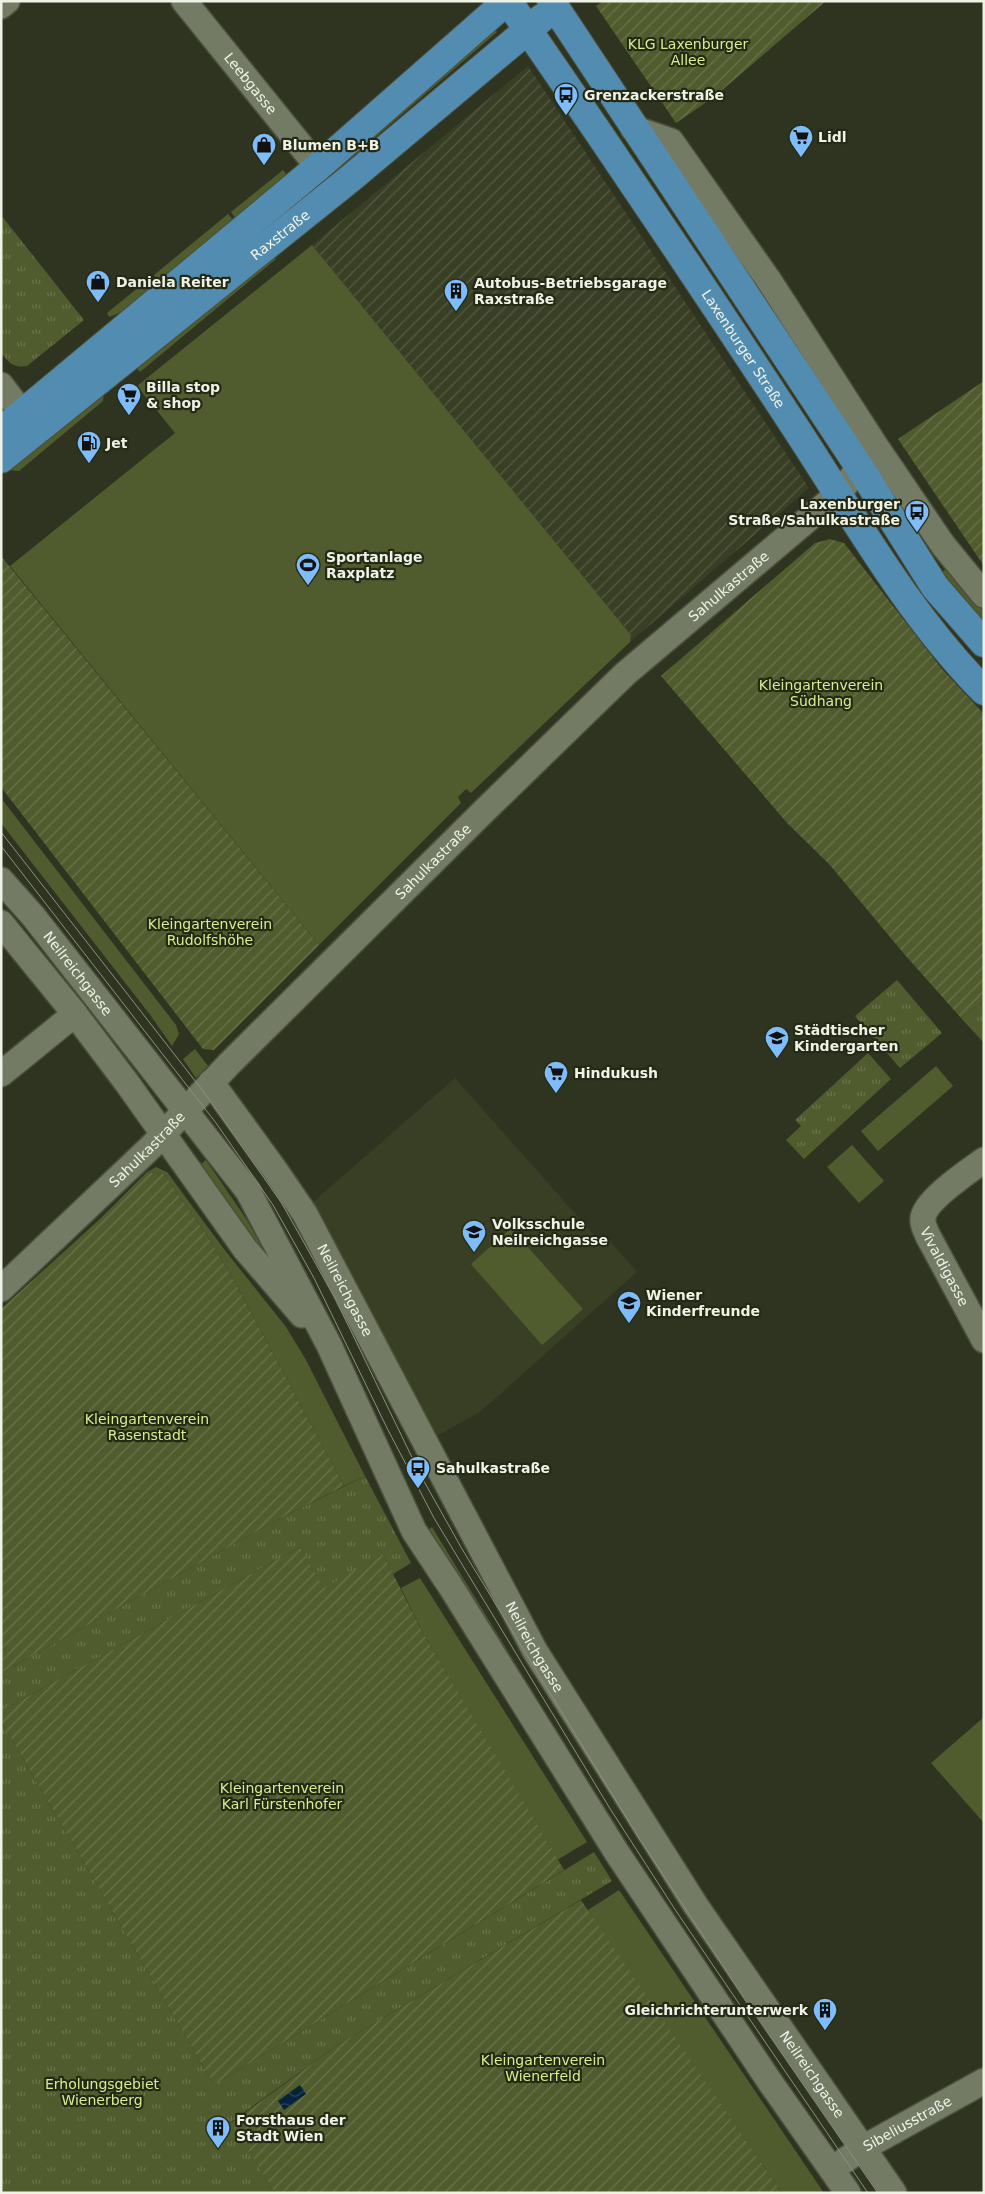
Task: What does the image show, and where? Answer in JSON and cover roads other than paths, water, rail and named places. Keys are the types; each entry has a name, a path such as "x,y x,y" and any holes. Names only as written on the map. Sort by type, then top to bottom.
{"main road":[{"name":"Laxenburger Straße","path":"508,1 654,214 839,493 898,587 968,675 984,691"},
{"name":"Raxstraße","path":"7,424 318,167 508,1"},
{"name":"Raxstraße","path":"1,459 343,184 528,30 556,3"},
{"path":"556,3 633,128 860,468 935,586 984,643"}],"street":[{"path":"1,6 7,1"},
{"name":"Leebgasse","path":"184,1 318,167"},
{"path":"633,128 672,141 770,282 876,447 943,545 984,595"},
{"path":"1,385 7,424"},
{"name":"Sahulkastraße","path":"1,1290 164,1134 211,1082 475,820 626,674 839,493 876,447"},
{"name":"Neilreichgasse","path":"1,880 33,916 248,1191 328,1345 414,1531 617,1853 770,2082 848,2193"},
{"name":"Neilreichgasse","path":"1,923 75,1014 246,1249 328,1345"},
{"path":"1,1074 75,1014"},
{"name":"Neilreichgasse","path":"211,1082 276,1170 305,1214 535,1650 696,1906 894,2193"},
{"name":"Vivaldigasse","path":"984,1160 931,1202 923,1217 924,1227 928,1236 984,1340"},
{"name":"Sibeliusstraße","path":"832,2169 863,2148 984,2080"}],"water":[{"path":"300,2085 306,2094 284,2110 278,2101"}],"tram line":[{"path":"1,832 203,1091 281,1202 335,1298 421,1476 462,1549 637,1835 746,2001 878,2193"},
{"path":"1,846 216,1123 273,1205 314,1278 387,1428 434,1518 609,1807 676,1911 868,2193"}],"place":[{"name":"Grenzackerstraße","path":"566,116"},
{"name":"Lidl","path":"801,158"},
{"name":"Blumen B+B","path":"264,166"},
{"name":"Daniela Reiter","path":"98,303"},
{"name":"Autobus-Betriebsgarage Raxstraße","path":"456,312"},
{"name":"Billa stop & shop","path":"129,416"},
{"name":"Jet","path":"89,464"},
{"name":"Laxenburger Straße/Sahulkastraße","path":"917,533"},
{"name":"Sportanlage Raxplatz","path":"308,586"},
{"name":"Städtischer Kindergarten","path":"777,1059"},
{"name":"Hindukush","path":"556,1094"},
{"name":"Volksschule Neilreichgasse","path":"474,1253"},
{"name":"Wiener Kinderfreunde","path":"629,1324"},
{"name":"Sahulkastraße","path":"418,1489"},
{"name":"Gleichrichterunterwerk","path":"825,2031"},
{"name":"Forsthaus der Stadt Wien","path":"218,2149"}],"park label":[{"name":"KLG Laxenburger Allee","path":"688,52"},
{"name":"Kleingartenverein Südhang","path":"821,694"},
{"name":"Kleingartenverein Rudolfshöhe","path":"210,932"},
{"name":"Kleingartenverein Rasenstadt","path":"147,1428"},
{"name":"Kleingartenverein Karl Fürstenhofer","path":"282,1796"},
{"name":"Kleingartenverein Wienerfeld","path":"543,2068"},
{"name":"Erholungsgebiet Wienerberg","path":"102,2092"}]}
